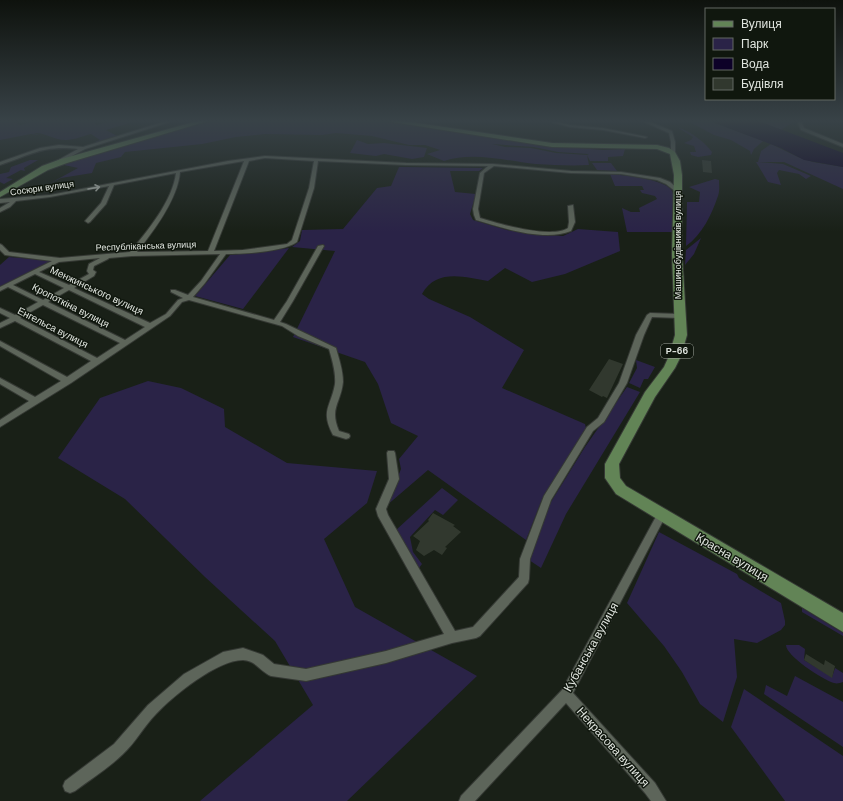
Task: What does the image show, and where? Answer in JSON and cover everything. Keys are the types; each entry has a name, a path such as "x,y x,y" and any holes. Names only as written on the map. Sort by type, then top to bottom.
{"main road":[{"path":"0,195 54,164 77,157"},
{"name":"Машинобудівників вулиця","path":"621,490 613,480 610,473 612,464 650,395 675,356 681,335 677,254 678,168 674,157"},
{"name":"Красна вулиця","path":"621,490 843,623"}],"street":[{"path":"0,164 16,157"},
{"path":"54,164 66,157"},
{"name":"Сосюри вулиця","path":"0,201 112,185 262,157"},
{"name":"Сосюри вулиця","path":"275,157 406,164 493,165 571,172 621,173 658,179 678,186"},
{"path":"210,252 247,159"},
{"name":"Республіканська вулиця","path":"114,255 243,252 289,245 295,241 311,190 317,165 316,159"},
{"path":"493,165 482,173 482,185 475,209 475,215 478,219 516,229 561,233 569,231 571,227 571,206"},
{"path":"132,254 147,234 173,193 178,178 178,172"},
{"path":"658,179 678,186"},
{"path":"88,221 103,204 112,185"},
{"path":"0,210 8,206 14,200"},
{"path":"0,246 7,254 60,260"},
{"path":"276,322 290,302 321,246"},
{"path":"0,424 36,402 168,314 180,301 189,298 226,252"},
{"path":"0,289 60,260 75,255 114,255"},
{"path":"0,326 92,275 93,272 90,271 91,266 95,262 114,255"},
{"name":"Менжинського вулиця","path":"35,272 150,326"},
{"name":"Кропоткіна вулиця","path":"8,285 125,343"},
{"path":"173,291 189,298 276,322 332,348 339,374 332,403 330,422 336,433 346,436"},
{"name":"Енгельса вулиця","path":"0,310 98,361"},
{"path":"70,786 119,749 152,709 188,678 223,658 243,654 259,659 271,670 306,675 386,657 452,637 476,632 524,579 525,559 547,499 590,429 601,420 623,384 640,335 650,315 679,316"},
{"path":"0,343 68,381"},
{"path":"0,381 36,402"},
{"path":"391,453 394,478 381,509 383,516 452,637"},
{"name":"Кубанська вулиця","path":"466,801 566,694 662,514"},
{"name":"Некрасова вулиця","path":"566,694 650,788 659,801"}],"green space":[{"path":"81,157 119,157 96,163 92,173 61,178 47,185 78,168 64,165 53,167 61,163 73,162"},
{"path":"403,157 422,157 412,159"},
{"path":"435,157 462,157 455,158 444,161"},
{"path":"483,157 587,157 589,165 536,164"},
{"path":"588,157 608,157 608,161 590,161"},
{"path":"759,157 799,157 813,162 843,167 843,189 784,162 758,162"},
{"path":"30,160 38,160 24,168 25,171 21,170 6,178 13,179 4,184 0,182 0,174 9,172 11,167"},
{"path":"756,162 783,164 811,176 806,179 799,174 779,170 777,173 781,185 768,182"},
{"path":"592,163 611,163 617,171 597,170"},
{"path":"399,167 483,168 479,171 450,171 455,192 476,194 470,214 473,220 507,230 563,236 578,229 618,232 620,251 565,274 532,282 505,268 488,281 461,276 443,277 435,280 422,294 429,299 470,317 524,350 502,388 585,424 586,428 541,502 526,540 428,470 386,506 401,469 399,459 418,436 391,423 378,384 365,362 293,337 335,251 292,247 300,241 302,230 343,229 377,188 391,186"},
{"path":"610,174 643,178 661,183 668,187 674,195 674,232 627,232 622,208 631,212 640,212 639,208 657,199 655,196 642,193 640,190 644,190 642,186 615,186"},
{"path":"715,179 719,180 719,190 713,210 702,230 686,246 687,202 699,202 700,192 689,187"},
{"path":"701,238 694,254 685,265 686,250"},
{"path":"289,248 243,309 195,296 230,255"},
{"path":"9,257 58,261 0,291 0,265"},
{"path":"636,360 655,367 648,379 644,379 640,388 629,383 637,368"},
{"path":"148,381 181,388 224,409 225,427 287,463 377,471 367,503 324,539 355,607 477,676 347,801 200,801 313,705 275,641 205,577 125,499 58,458 100,398"},
{"path":"627,387 640,392 566,514 541,568 529,560 549,505 585,447"},
{"path":"442,488 458,500 443,515 435,510 410,537 413,552 422,564 419,568 413,562 396,530"},
{"path":"659,532 737,574 739,578 781,603 785,625 781,630 757,643 734,639 737,677 723,722 700,704 682,672 664,646 627,603"},
{"path":"802,608 843,633 843,636 802,612"},
{"path":"786,645 799,645 805,649 804,660 832,677 835,668 843,673 843,682 834,683 814,673 792,655"},
{"path":"795,676 843,702 843,747 764,694 766,685 787,696"},
{"path":"744,689 843,756 843,801 785,801 731,727"}],"water":[{"path":"799,157 843,157 843,167 804,160"}],"building":[{"path":"702,160 711,161 712,173 703,172"},
{"path":"609,359 623,364 607,398 589,390"},
{"path":"433,513 455,525 453,526 461,532 445,547 447,548 442,555 434,550 424,556 416,550 420,541 413,536 429,521 428,520"},
{"path":"806,654 824,665 825,660 835,666 832,678 804,660"}]}
